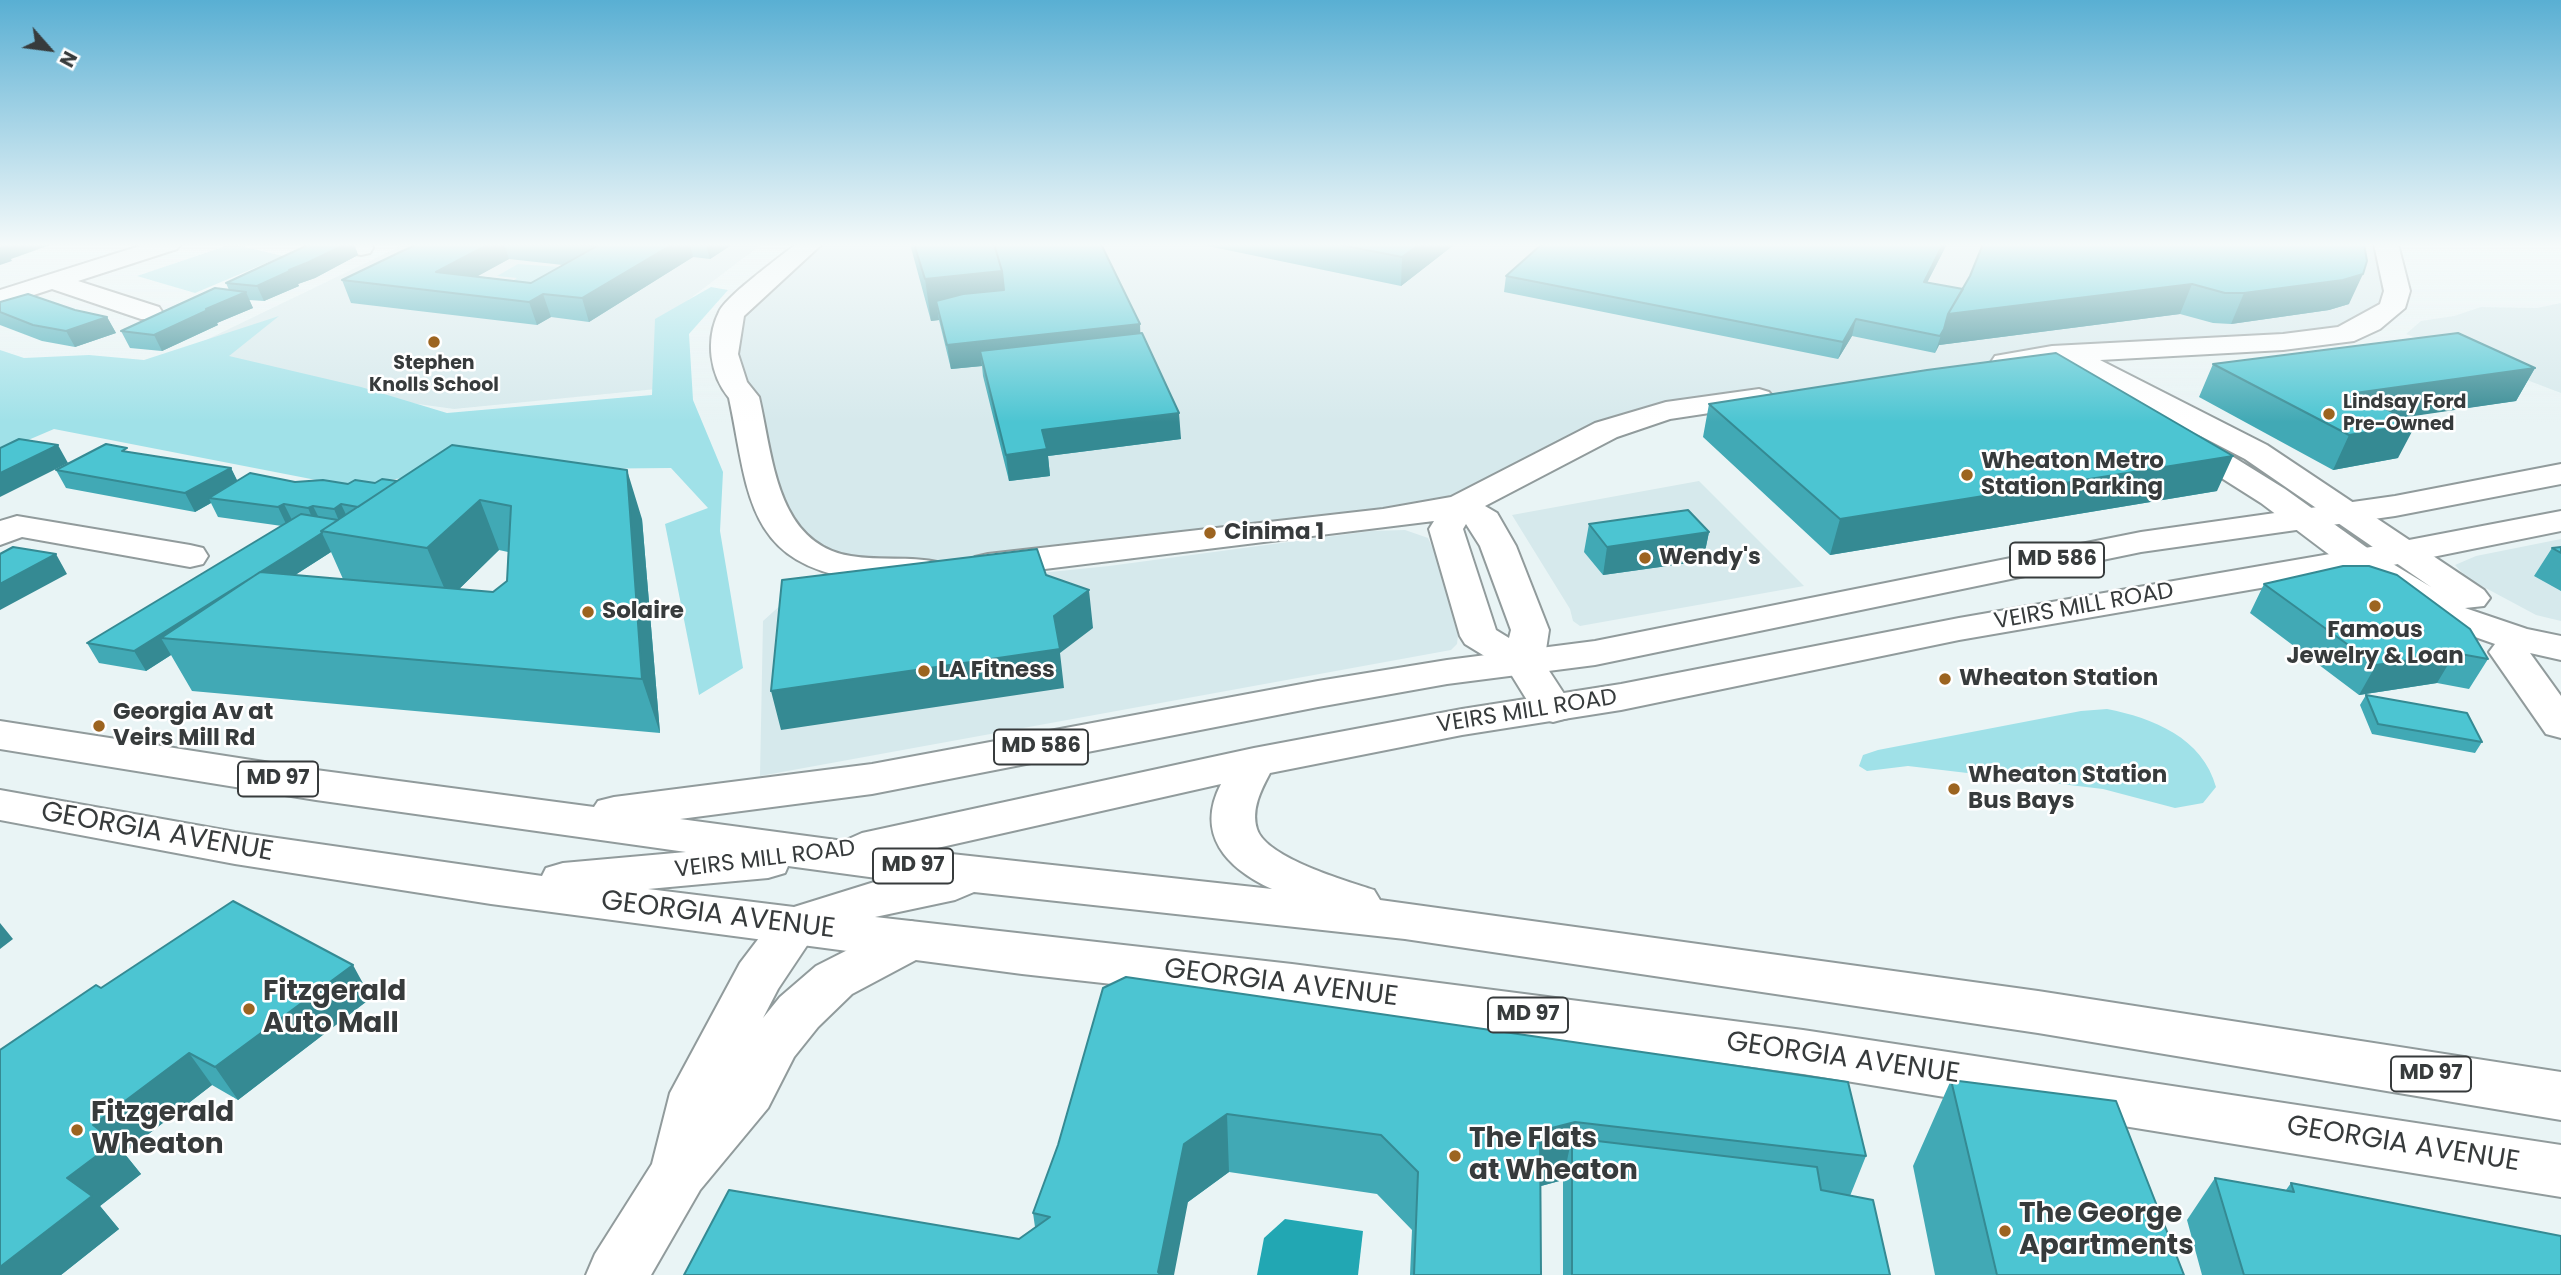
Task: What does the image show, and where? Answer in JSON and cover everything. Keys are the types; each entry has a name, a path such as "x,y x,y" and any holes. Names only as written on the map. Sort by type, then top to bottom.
{"main road":[{"path":"121,304 150,313"},
{"path":"742,304 731,313 724,354 733,384 744,397 778,526 794,544 827,561 853,568 946,570 1383,519 1460,506 1606,430 1666,411 1779,395"},
{"path":"1980,366 2063,353 2283,342 2344,335 2371,323 2392,309 2394,304"},
{"path":"2063,353 2256,452 2481,604 2508,616 2561,631"},
{"path":"2063,353 2095,388 2244,476 2360,559 2454,617 2518,639 2561,648"},
{"name":"VEIRS MILL ROAD","path":"556,818 765,795 872,779 1331,692 1447,672 1603,652 2141,542 2395,506 2561,474"},
{"path":"1460,506 1485,520 1498,546 1530,630 1524,663"},
{"path":"1460,506 1446,529 1479,636 1524,663 1553,709"},
{"name":"VEIRS MILL ROAD","path":"491,887 830,855 1013,818 1254,762 1462,722 1553,709 1959,629 2401,552 2561,521"},
{"path":"0,535 17,526 190,556"},
{"path":"2518,639 2509,652 2561,725"},
{"name":"MD 97","path":"0,735 316,785 996,878 1405,921 2038,1012 2561,1096"},
{"path":"1254,762 1234,805 1231,820 1235,835 1243,848 1272,870 1405,921"},
{"name":"GEORGIA AVENUE","path":"0,805 242,849 491,887 795,926 1292,984 1803,1052 2561,1171"},
{"path":"679,1172 698,1093 758,977 795,926 843,907 904,892 996,878"},
{"path":"617,1275 679,1172 748,1091 775,1042 799,1012 834,980 911,940"}],"shaded area":[{"name":"Stephen Knolls School","path":"282,304 684,304 666,317 667,388 454,409 150,367"},
{"path":"682,304 716,304 689,334 693,400 723,472 720,531 743,668 699,695 665,524 708,508 671,468 458,470 347,486 54,429 0,452 0,350 24,358 89,355 144,360 279,316 229,356 361,387 447,413 652,395 655,319"},
{"path":"742,304 2391,304 2380,328 2052,354 1666,411 1460,506 897,571 794,544 744,397 731,313"},
{"path":"2561,304 2561,393 2406,334 2421,321 2454,316 2481,307 2537,308"},
{"path":"1699,481 1804,586 1580,626 1573,621 1570,609 1512,515"},
{"path":"1405,530 1428,538 1435,553 1458,635 1457,644 1451,650 760,776 763,621 783,603 806,597 1109,566 1371,531"},
{"path":"2561,539 2561,621 2536,615 2467,578 2455,565 2476,556"},
{"path":"2107,709 2142,718 2174,733 2188,743 2200,755 2216,787 2203,803 2175,808 2103,789 1908,766 1867,771 1859,766 1863,755 1878,750 2081,711"},
{"path":"1285,1219 1363,1231 1358,1275 1257,1275 1264,1238"}],"building":[{"path":"0,304 56,304 107,317 66,331 33,325 0,312"},
{"path":"181,304 219,304 154,335 121,331"},
{"path":"937,304 1130,304 1140,324 947,345"},
{"path":"1646,304 1954,304 1940,336 1856,319 1843,342"},
{"path":"1954,304 2033,304 1948,314"},
{"path":"1142,333 1179,413 1042,430 1047,449 1006,455 980,351"},
{"path":"2458,333 2535,368 2355,393 2416,424 2349,435 2213,364"},
{"name":"Wheaton Metro Station Parking","path":"2056,353 2233,456 1840,519 1709,404 1927,370"},
{"path":"19,439 58,445 0,473 0,448"},
{"path":"106,444 127,448 122,451 231,468 185,493 56,470"},
{"path":"452,445 627,470 642,679 161,638 260,572 493,592 507,581 511,506 480,500 427,548 321,531"},
{"path":"250,473 295,482 323,480 348,484 355,480 375,483 382,479 397,481 358,507 341,504 334,509 313,506 308,508 284,504 278,507 209,498"},
{"path":"1688,510 1709,532 1607,547 1589,524"},
{"path":"301,514 338,520 294,551 134,651 87,643"},
{"path":"13,547 56,554 0,584 0,554"},
{"path":"1037,549 1046,575 1089,590 1054,616 1060,649 771,691 782,580"},
{"path":"2343,566 2369,566 2397,575 2470,629 2488,659 2455,653 2376,665 2264,584"},
{"path":"2366,695 2467,713 2482,742 2378,724"},
{"path":"233,901 353,965 215,1067 189,1053 93,1125 115,1142 67,1178 92,1196 0,1267 0,1050 96,985 101,988"},
{"path":"1126,977 1848,1082 1866,1156 1575,1122 1540,1131 1541,1275 1414,1275 1418,1172 1381,1135 1227,1114 1184,1144 1158,1272 1161,1275 684,1275 729,1190 1019,1239 1050,1217 1033,1213 1058,1145 1103,988"},
{"path":"1951,1080 2116,1101 2184,1275 1997,1275"},
{"path":"1572,1138 1817,1167 1821,1190 1873,1200 1890,1275 1572,1275"},
{"path":"2215,1178 2294,1192 2291,1183 2561,1236 2561,1275 2244,1275"}],"place":[{"name":"Stephen Knolls School","path":"434,342"},
{"name":"Lindsay Ford Pre-Owned","path":"2329,414"},
{"name":"Wheaton Metro Station Parking","path":"1967,475"},
{"name":"Cinima 1","path":"1210,533"},
{"name":"Wendy's","path":"1645,558"},
{"name":"Famous Jewelry & Loan","path":"2375,606"},
{"name":"Solaire","path":"588,612"},
{"name":"LA Fitness","path":"924,671"},
{"name":"Wheaton Station","path":"1945,679"},
{"name":"Georgia Av at Veirs Mill Rd","path":"99,726"},
{"name":"Wheaton Station Bus Bays","path":"1954,789"},
{"name":"Fitzgerald Auto Mall","path":"249,1009"},
{"name":"Fitzgerald Wheaton","path":"77,1130"},
{"name":"The Flats at Wheaton","path":"1455,1156"},
{"name":"The George Apartments","path":"2005,1231"}]}
